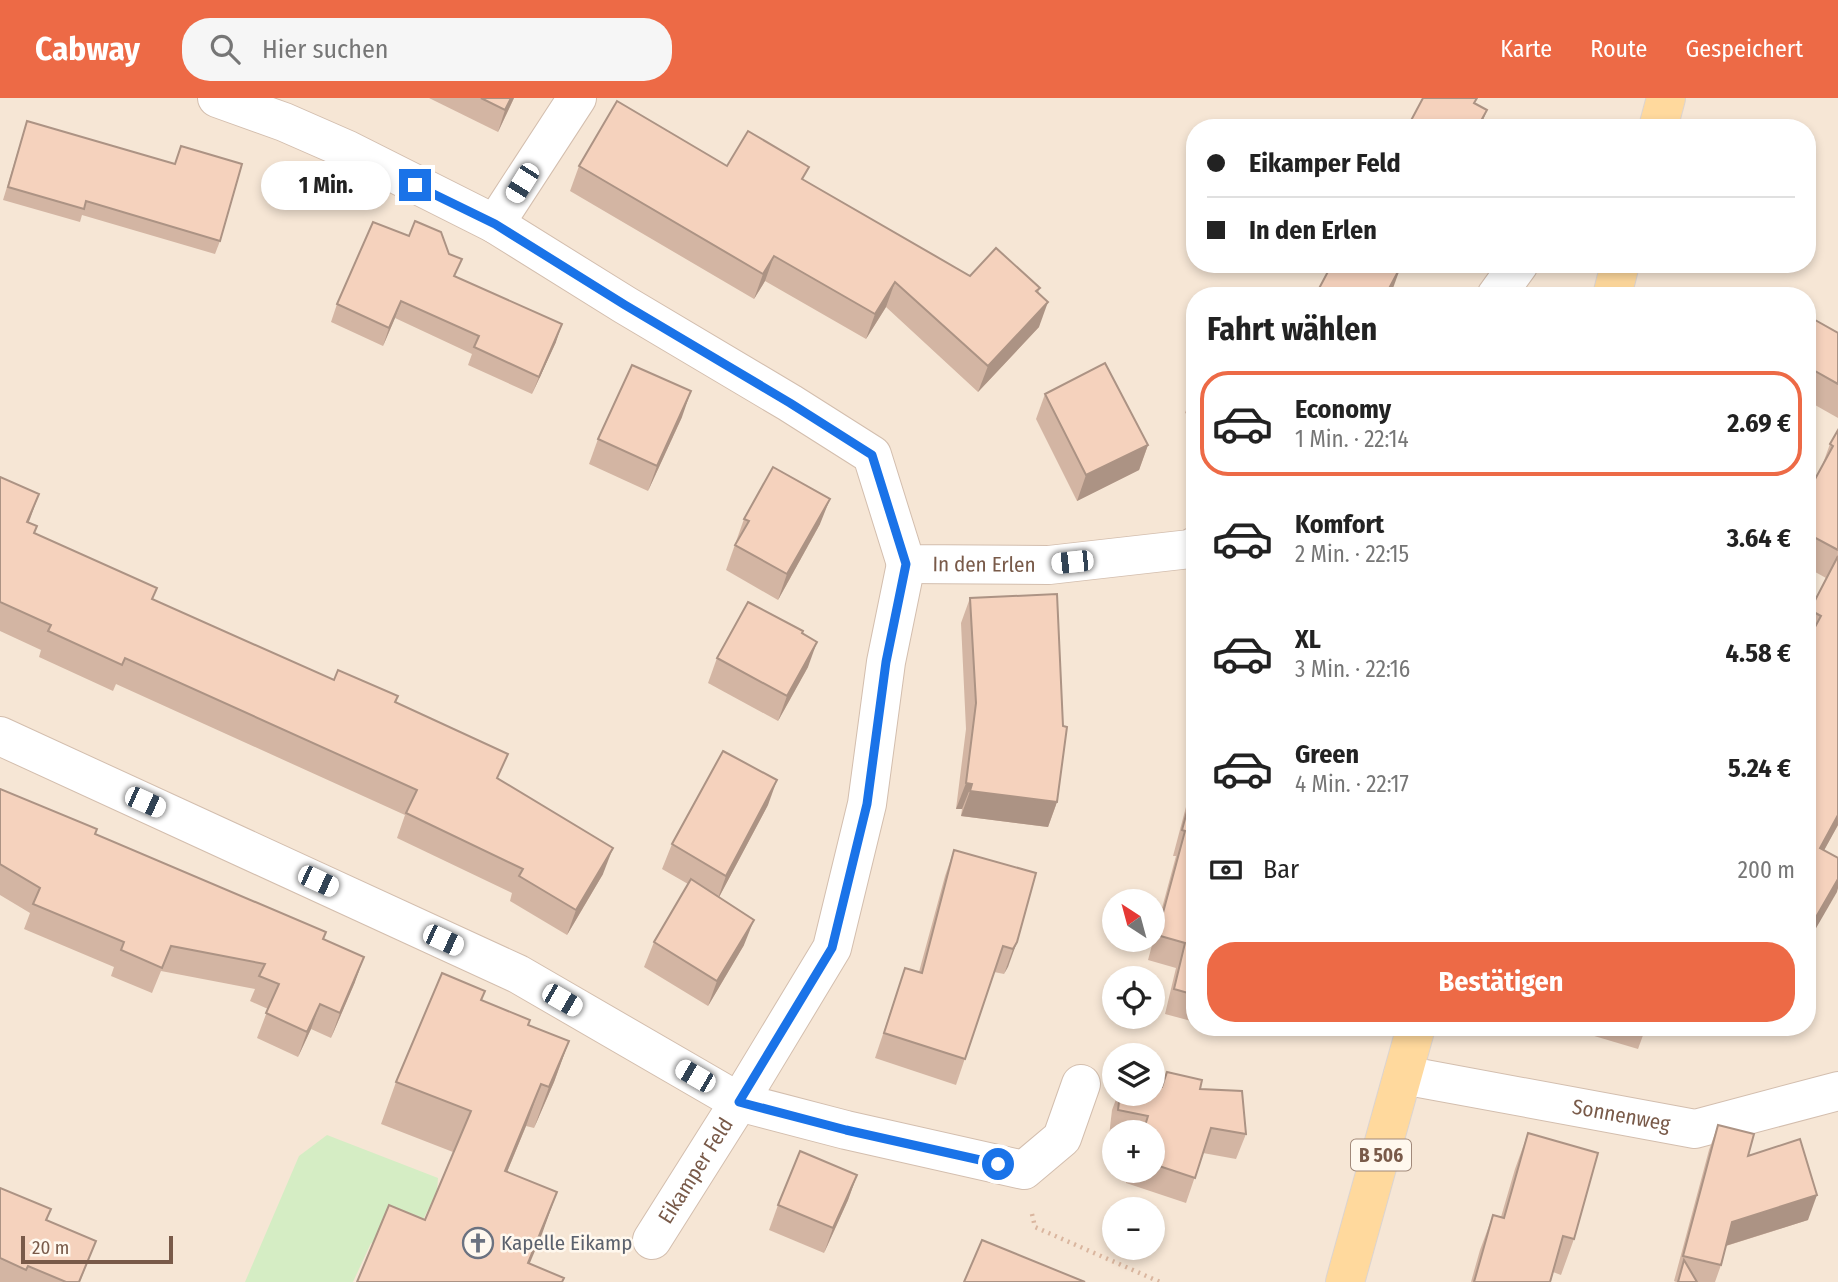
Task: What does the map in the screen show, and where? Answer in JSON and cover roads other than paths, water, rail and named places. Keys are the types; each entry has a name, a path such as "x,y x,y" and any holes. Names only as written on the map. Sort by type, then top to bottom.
{"main road":[{"path":"1660,119 1666,98"},
{"name":"B 506","path":"1345,1282 1414,1036"}],"street":[{"name":"In den Erlen","path":"217,98 284,122 348,150 495,224 872,455 906,564 1049,565 1186,549"},
{"path":"495,224 577,98"},
{"name":"Eikamper Feld","path":"652,1240 832,948 867,804 886,662 906,564"},
{"name":"Eikamper Feld","path":"0,736 518,974 739,1102 846,1130 1024,1170 1062,1138 1081,1084"},
{"name":"Sonnenweg","path":"1403,1075 1695,1129 1838,1091"}],"place":[{"name":"Kapelle Eikamp","path":"478,1243"}]}
